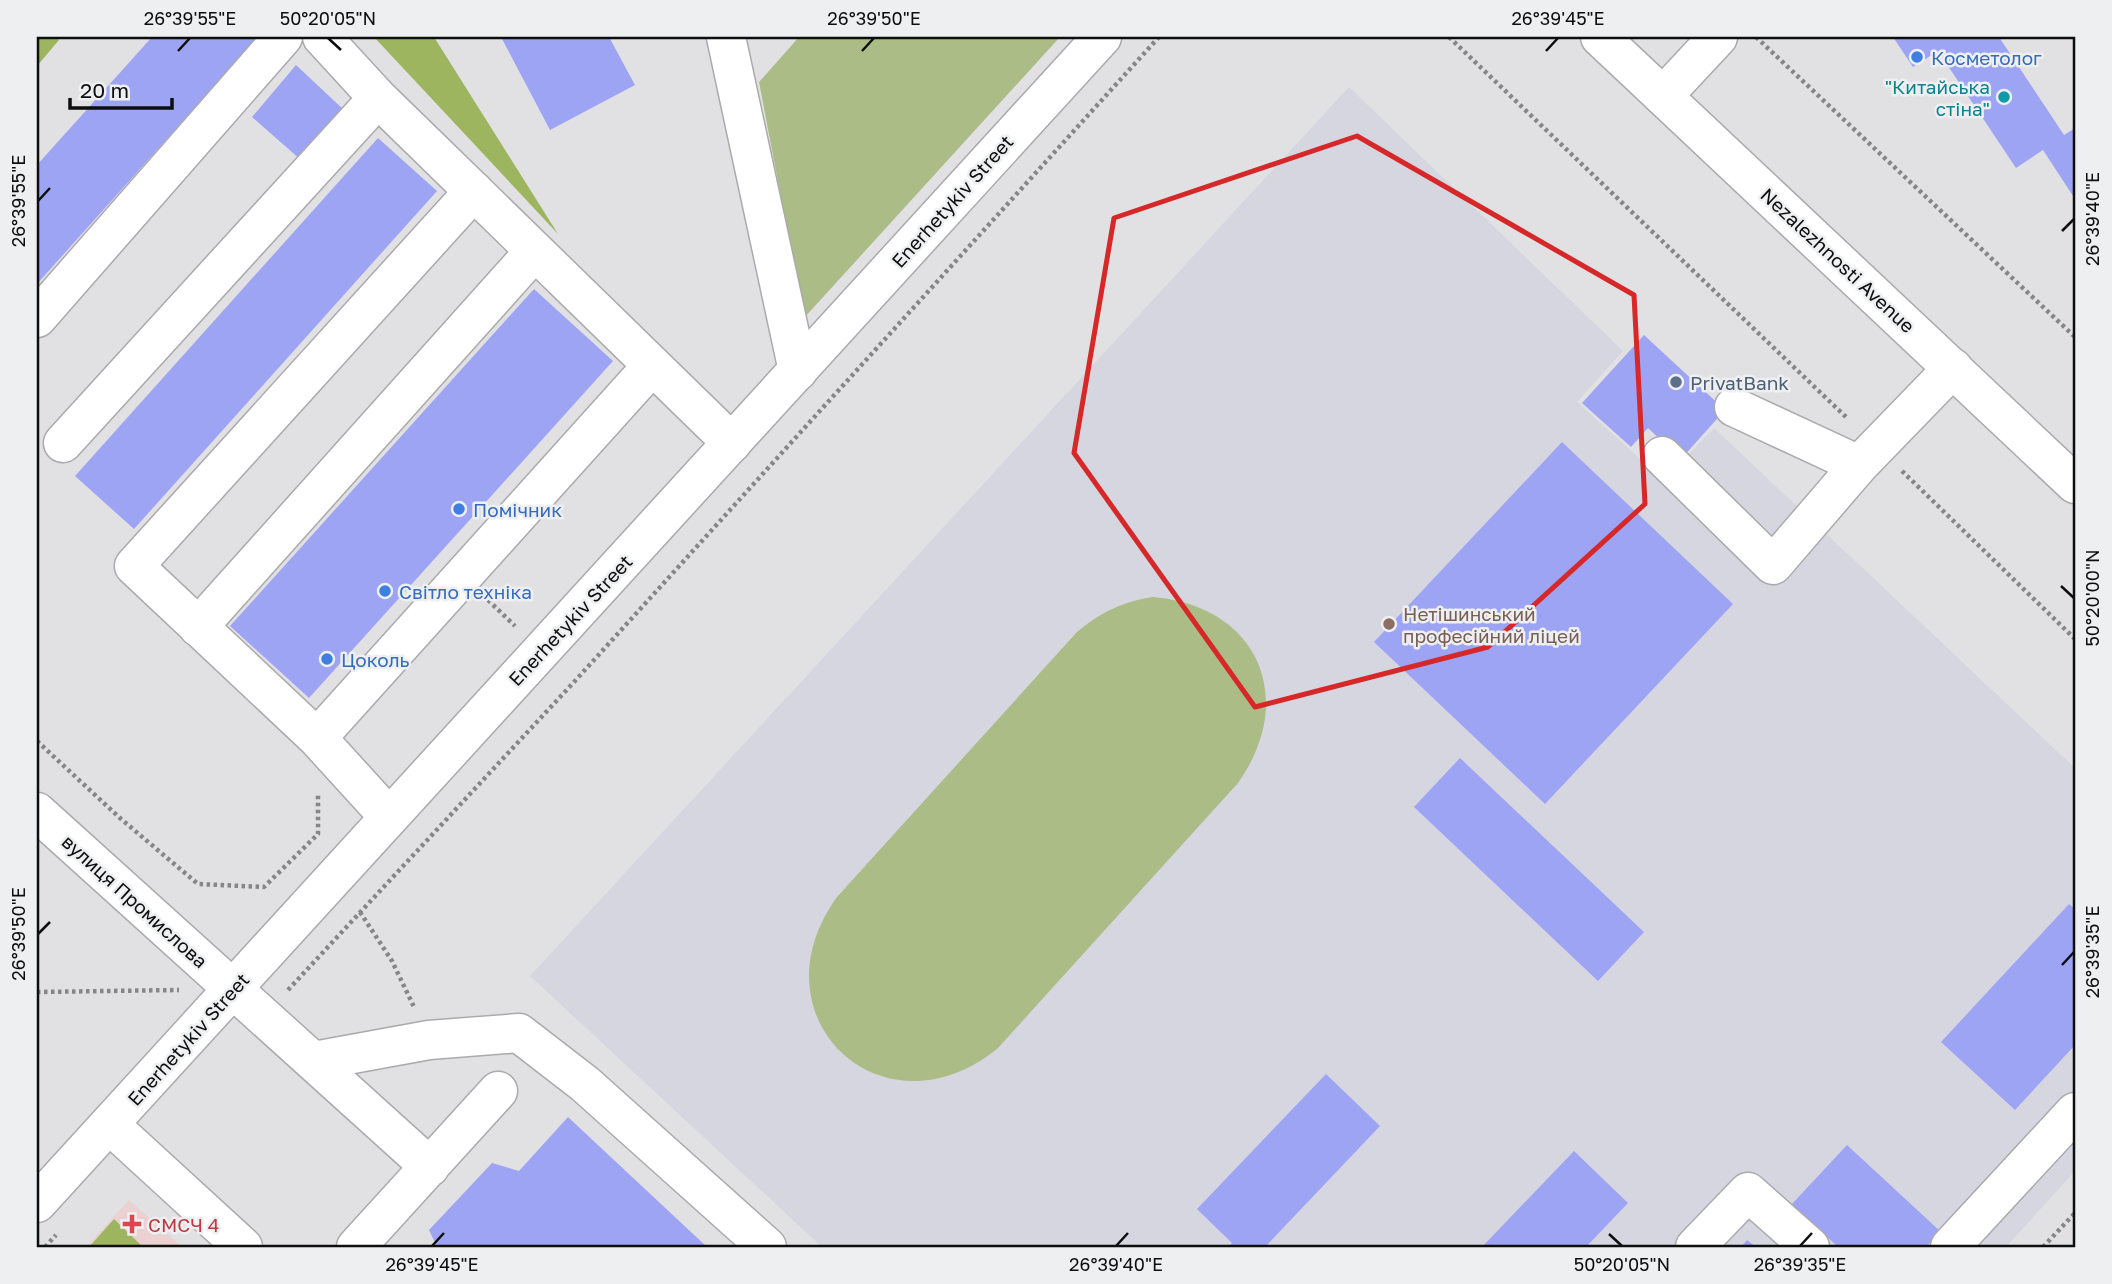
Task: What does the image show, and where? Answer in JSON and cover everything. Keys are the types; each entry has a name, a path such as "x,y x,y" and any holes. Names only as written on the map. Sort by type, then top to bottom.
{"main road":[{"path":"37,317 284,37"},
{"path":"322,37 378,98 474,191 533,253 732,443"},
{"path":"726,37 798,371"},
{"name":"Enerhetykiv Street","path":"50,1215 110,1125 1102,37"},
{"name":"Nezalezhnosti Avenue","path":"1600,37 2075,484"},
{"path":"1663,96 1718,37"},
{"path":"63,443 378,98"},
{"path":"389,817 317,738 134,566 474,191"},
{"path":"198,627 533,253"},
{"path":"317,738 651,367"},
{"path":"1662,456 1773,565 1868,456 1953,368"},
{"path":"1734,407 1868,456"},
{"name":"вулиця Промислова","path":"37,812 430,1167"},
{"path":"314,1061 429,1040 519,1033 585,1084 767,1247"},
{"path":"356,1247 498,1091"},
{"path":"1950,1247 2075,1112"},
{"path":"110,1125 243,1247"},
{"path":"1695,1247 1748,1192 1810,1247"}],"path":[{"path":"262,1017 583,672 1159,37"},
{"path":"1449,37 1868,456 2075,639"},
{"path":"1756,37 2075,337"},
{"path":"37,741 121,819 198,884 264,887 318,834 317,738"},
{"path":"360,912 392,961 429,1040"},
{"path":"37,992 234,990"},
{"path":"2043,1247 2075,1213"},
{"path":"45,1247 50,1215"}],"highlighted area":[{"path":"1357,136 1634,295 1645,504 1488,647 1255,707 1074,453 1114,218"}],"shaded area":[{"name":"Нетішинський професійний ліцей","path":"1349,87 1623,351 1577,402 1664,480 1714,428 2075,768 2075,1171 2006,1247 822,1247 530,976"},
{"name":"СМСЧ 4","path":"129,1200 182,1247 86,1247"}],"green space":[{"path":"37,37 56,37 59,40 37,66"},
{"path":"374,37 434,37 558,234"},
{"path":"799,37 1060,37 804,318 759,82"},
{"path":"1153,597 1189,604 1219,618 1242,637 1257,662 1265,689 1265,719 1256,751 1238,783 998,1048 955,1073 913,1081 874,1073 842,1053 820,1023 809,985 814,942 837,897 1077,632 1112,609"},
{"path":"114,1219 143,1247 89,1247"}],"building":[{"path":"152,37 258,37 37,284 37,165"},
{"path":"501,37 609,37 635,85 550,130"},
{"name":"\"Китайська стіна\"","path":"1893,37 1999,37 2064,135 2075,128 2075,199 2043,150 2016,168 1938,51 1913,67"},
{"path":"296,65 344,110 301,160 252,117"},
{"path":"378,138 437,191 134,529 75,476"},
{"path":"534,289 613,361 309,698 230,626"},
{"path":"1644,335 1725,410 1681,459 1648,428 1631,447 1582,403"},
{"path":"1562,442 1733,604 1545,804 1374,642"},
{"path":"1460,758 1644,932 1598,981 1414,807"},
{"path":"2069,904 2075,909 2075,1045 2015,1110 1941,1042"},
{"path":"1326,1074 1380,1126 1265,1247 1228,1247 1232,1243 1197,1209"},
{"path":"568,1117 707,1247 437,1247 429,1230 492,1163 519,1171"},
{"path":"1847,1145 1941,1232 1926,1247 1838,1247 1792,1204"},
{"path":"1574,1151 1628,1203 1586,1247 1482,1247"},
{"path":"1747,1240 1756,1247 1741,1247"}],"place":[{"name":"Косметолог","path":"1917,57"},
{"name":"\"Китайська стіна\"","path":"2004,97"},
{"name":"PrivatBank","path":"1676,382"},
{"name":"Помічник","path":"459,509"},
{"name":"Світло техніка","path":"385,591"},
{"name":"Нетішинський професійний ліцей","path":"1389,624"},
{"name":"Цоколь","path":"327,659"},
{"name":"СМСЧ 4","path":"132,1224"}]}
